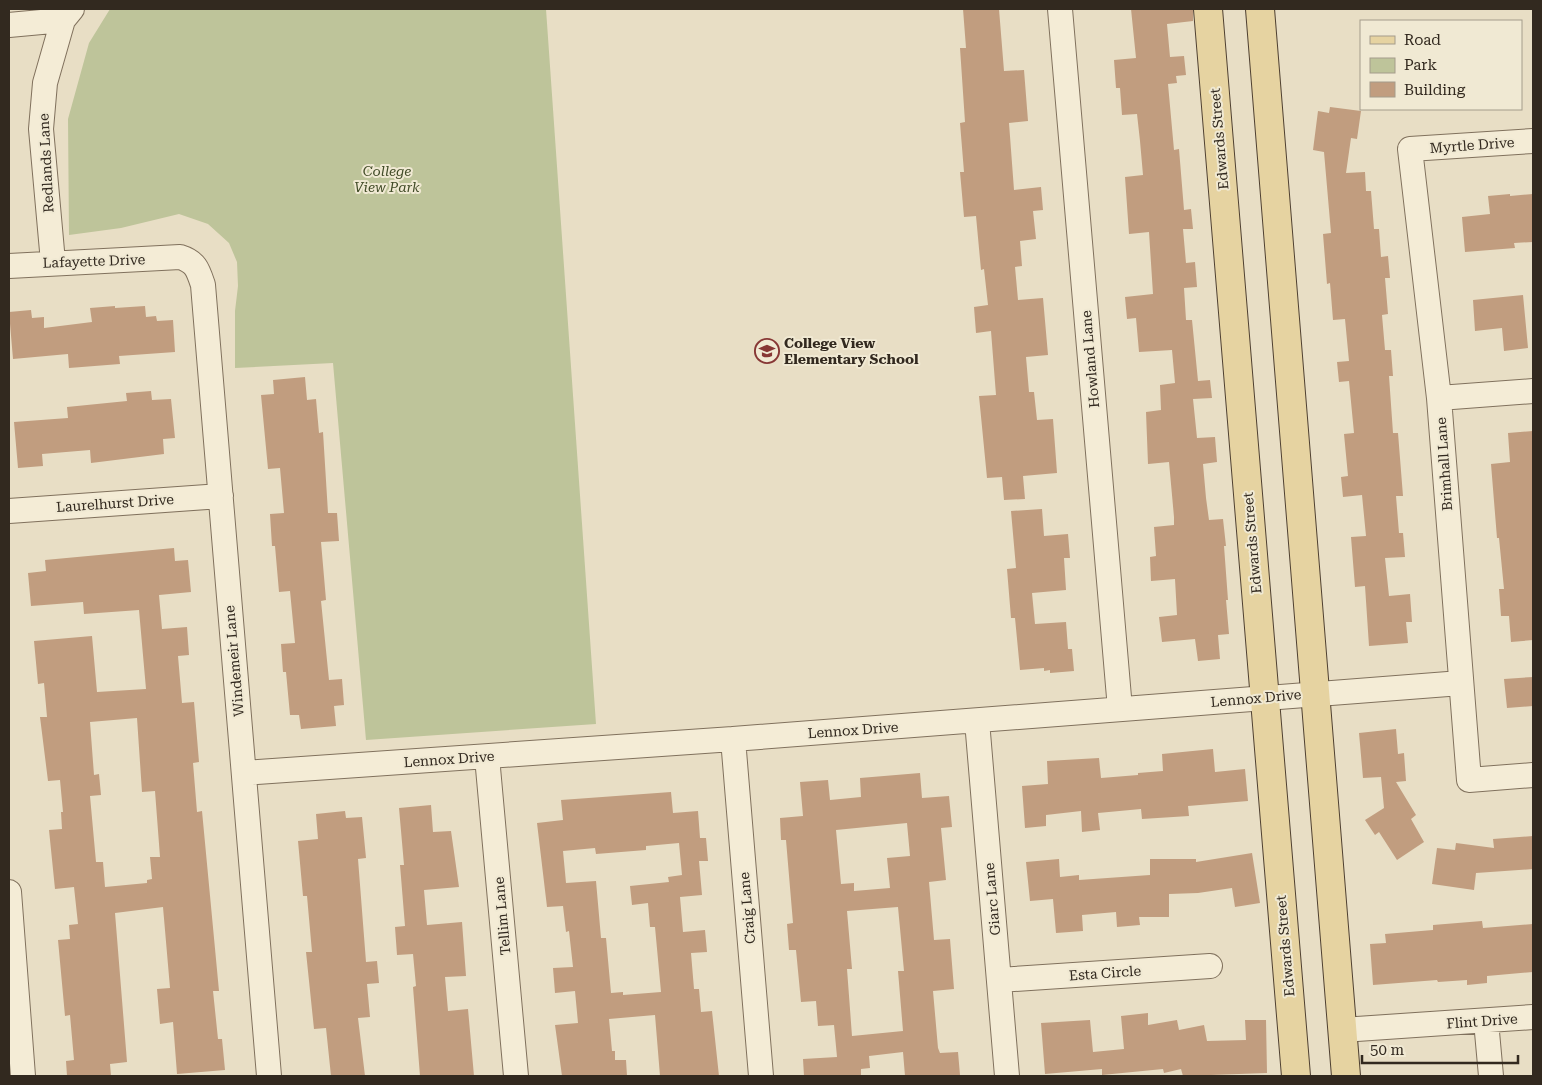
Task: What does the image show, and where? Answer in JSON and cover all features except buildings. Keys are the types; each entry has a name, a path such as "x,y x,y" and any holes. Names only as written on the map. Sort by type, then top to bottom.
{"main road":[{"name":"Edwards Street","path":"1208,9 1296,1076"},
{"path":"1260,9 1346,1076"}],"street":[{"name":"Howland Lane","path":"1060,9 1120,709"},
{"path":"9,24 68,14"},
{"name":"Redlands Lane","path":"52,262 41,129 45,83 68,14"},
{"name":"Myrtle Drive","path":"1410,149 1533,141"},
{"name":"Brimhall Lane","path":"1410,149 1439,398 1469,780 1533,775"},
{"name":"Lafayette Drive","path":"9,266 52,262 180,258"},
{"name":"Windemeir Lane","path":"180,258 191,261 198,269 203,285 269,1076"},
{"path":"1439,398 1533,391"},
{"name":"Laurelhurst Drive","path":"9,510 220,496"},
{"name":"Lennox Drive","path":"244,773 977,721 1461,683"},
{"name":"Giarc Lane","path":"977,721 1007,1076"},
{"name":"Craig Lane","path":"733,739 761,1076"},
{"name":"Tellim Lane","path":"487,757 516,1076"},
{"path":"9,892 24,1076"},
{"name":"Esta Circle","path":"999,980 1210,966"},
{"name":"Flint Drive","path":"1342,1030 1533,1017"},
{"path":"1486,1021 1491,1076"}],"green space":[{"name":"College View Park","path":"110,9 546,9 596,724 366,740 333,363 235,368 237,262 229,243 208,224 179,214 121,228 69,235 68,119 89,43"}],"place":[{"name":"College View Elementary School","path":"767,351"}]}
